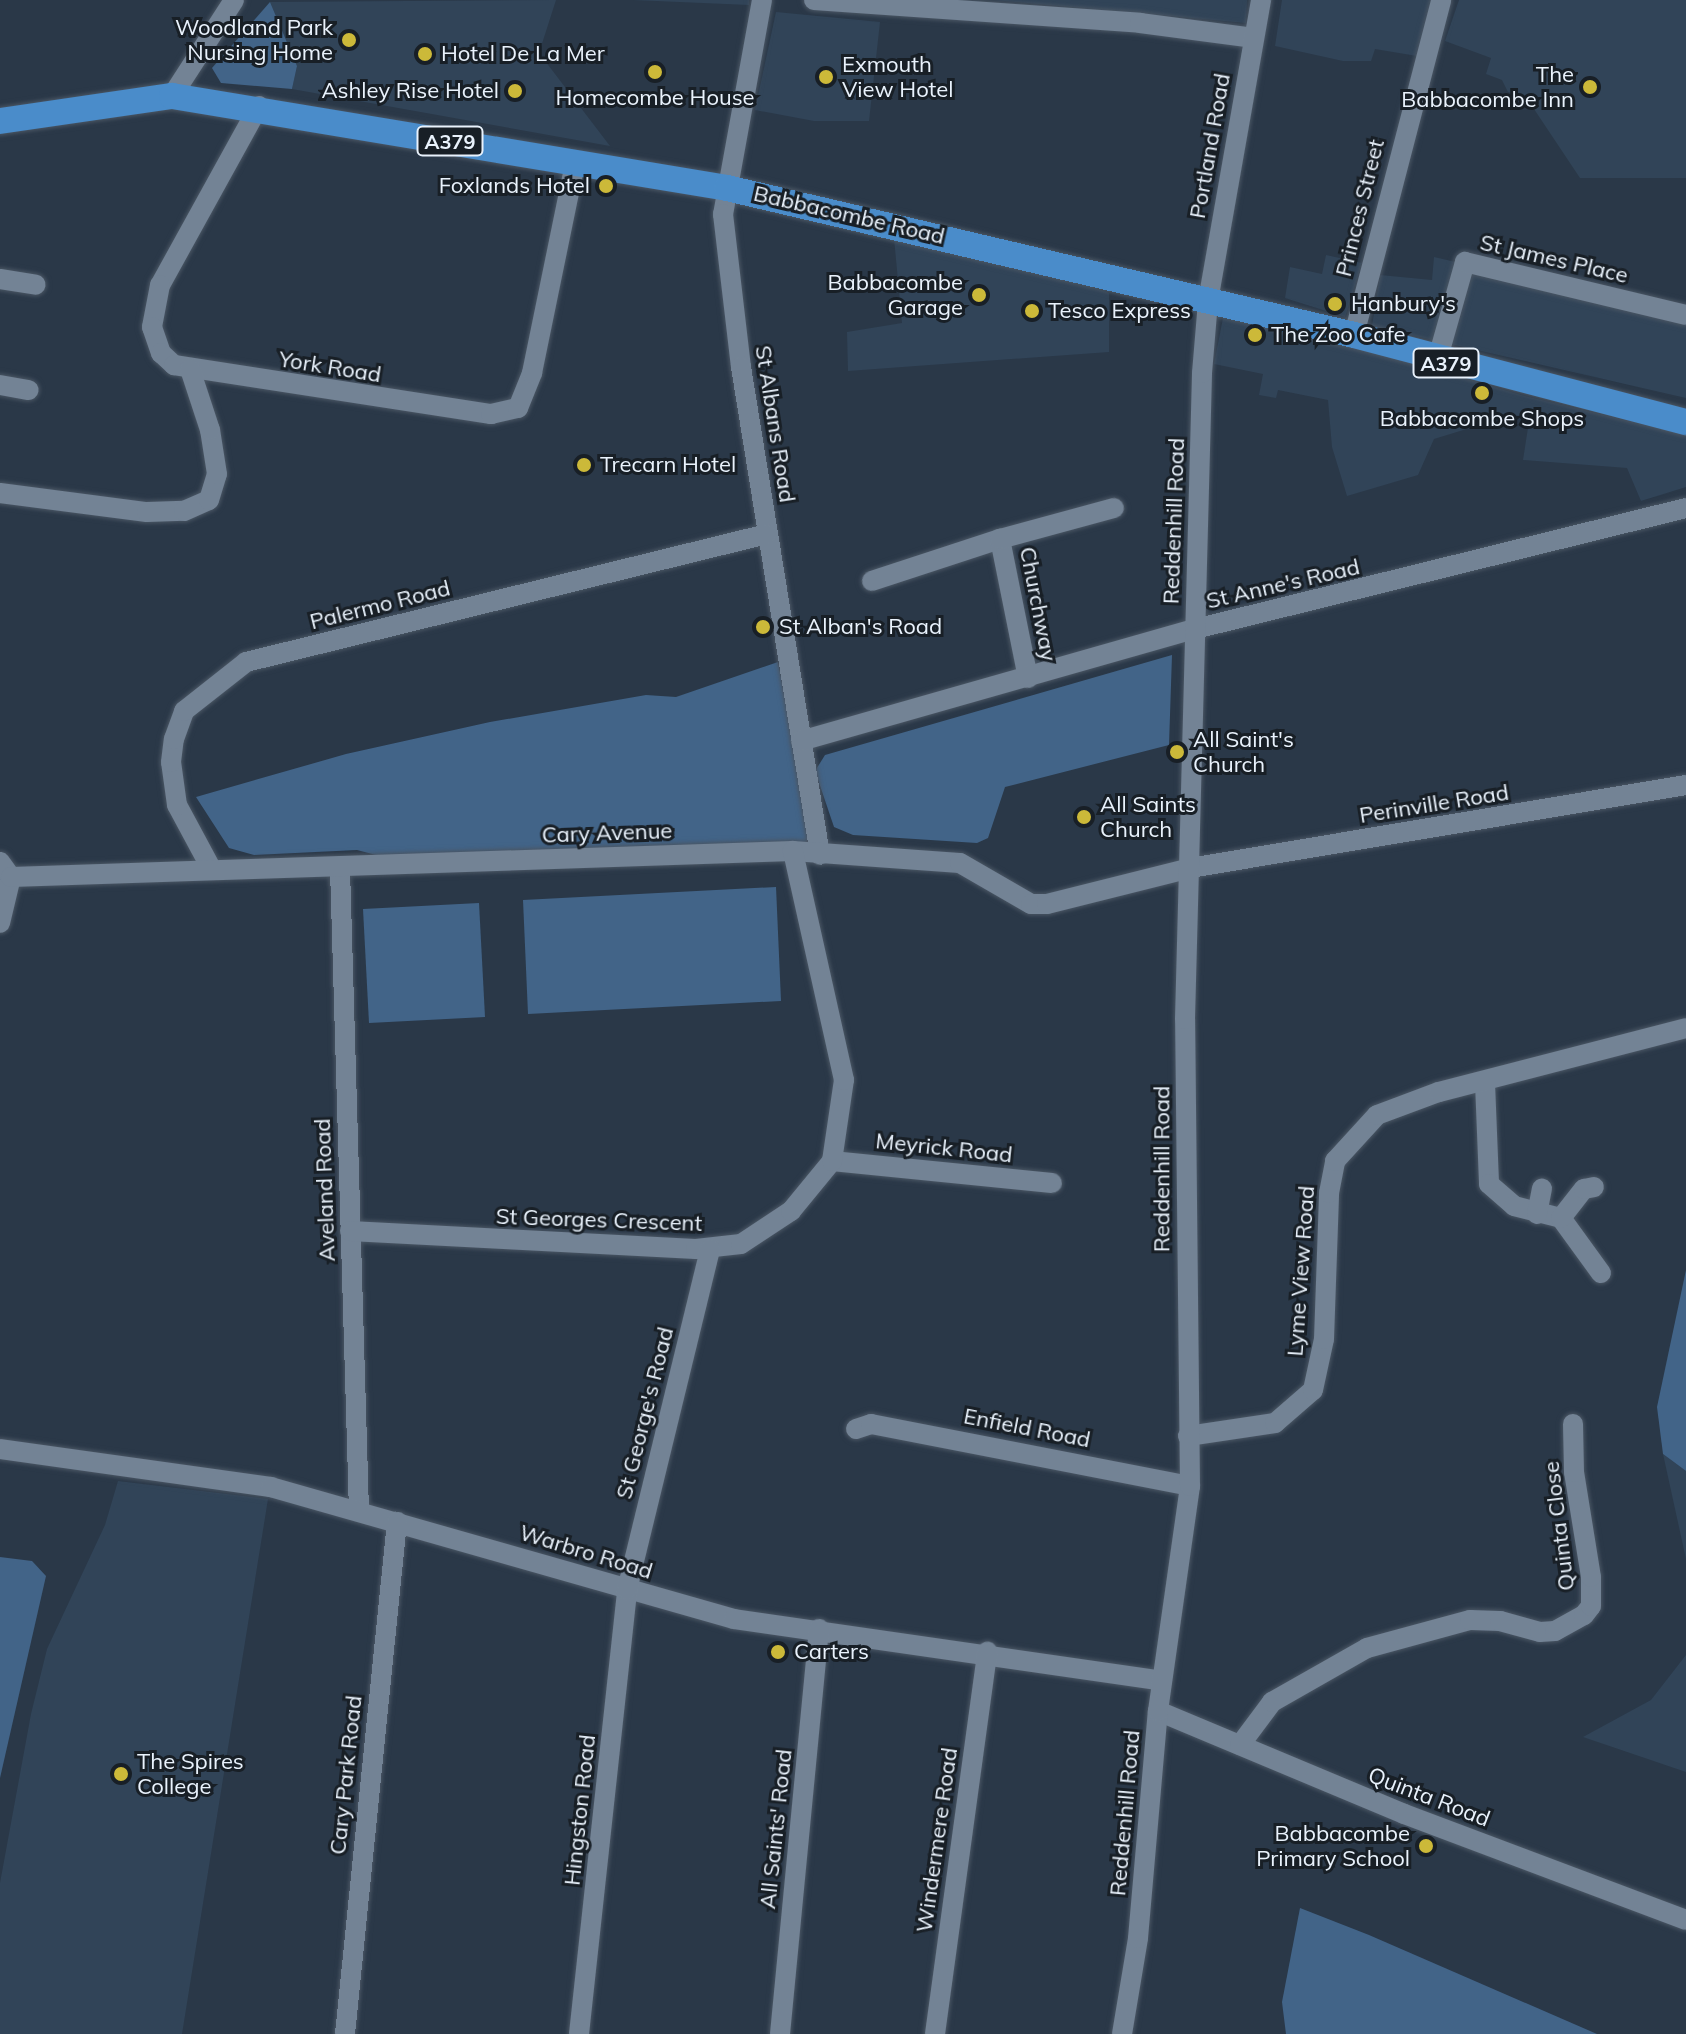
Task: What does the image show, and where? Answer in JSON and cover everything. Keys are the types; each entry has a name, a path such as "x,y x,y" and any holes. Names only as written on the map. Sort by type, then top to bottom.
{"main road":[{"name":"Babbacombe Road","path":"0,121 172,96 259,106 727,188 1354,335 1437,361 1686,422"}],"street":[{"path":"172,96 234,0"},
{"name":"St Albans Road","path":"762,0 723,214 767,534 820,855"},
{"path":"814,0 1140,23 1254,38"},
{"name":"Portland Road","path":"1208,301 1261,0"},
{"name":"Princes Street","path":"1354,335 1441,0"},
{"name":"York Road","path":"259,106 160,285 152,327 161,353 174,365 491,414 518,408 532,373 575,163"},
{"name":"St James Place","path":"1437,361 1465,262 1686,315"},
{"path":"0,279 36,285"},
{"name":"Reddenhill Road","path":"1122,2034 1138,1938 1158,1711 1190,1486 1190,868 1195,629 1208,301"},
{"path":"0,493 147,512 184,511 209,500 217,474 190,369"},
{"path":"0,385 29,390"},
{"name":"Churchway","path":"872,581 1000,539 1114,508"},
{"name":"St Anne's Road","path":"801,741 1195,629 1686,508"},
{"name":"Palermo Road","path":"212,870 177,805 171,762 174,739 193,702 246,662 767,534"},
{"name":"Churchway","path":"1000,539 1028,678"},
{"name":"Perinville Road","path":"1190,868 1686,785"},
{"path":"793,851 844,1080 832,1161"},
{"name":"Cary Avenue","path":"5,870 340,868 793,851 960,863 1031,904 1190,868"},
{"name":"Aveland Road","path":"340,868 359,1511"},
{"path":"0,923 5,870"},
{"name":"Lyme View Road","path":"1188,1436 1275,1423 1313,1390 1324,1339 1329,1193 1335,1161 1353,1135 1377,1115 1686,1028"},
{"path":"1485,1083 1489,1184 1499,1197 1537,1214 1561,1218 1601,1273"},
{"name":"Meyrick Road","path":"832,1161 1052,1183"},
{"name":"St Georges Crescent","path":"350,1231 710,1249 741,1244 767,1229 791,1211 832,1161"},
{"path":"1561,1218 1584,1189 1594,1187"},
{"path":"1537,1214 1542,1188"},
{"name":"St George's Road","path":"627,1590 710,1249"},
{"name":"Enfield Road","path":"856,1429 871,1424 1190,1486"},
{"name":"Quinta Close","path":"1240,1745 1272,1702 1367,1648 1470,1620 1500,1621 1540,1632 1555,1631 1584,1615 1591,1606 1591,1577 1574,1472 1573,1424"},
{"name":"Warbro Road","path":"0,1449 271,1487 734,1619 987,1652 1162,1681"},
{"name":"Cary Park Road","path":"345,2034 397,1522"},
{"name":"Hingston Road","path":"579,2034 627,1590"},
{"name":"All Saints' Road","path":"780,2034 819,1629"},
{"name":"Windermere Road","path":"935,2034 987,1652"},
{"name":"Quinta Road","path":"1158,1711 1404,1814 1686,1920"}],"shaded area":[{"path":"556,0 539,53 610,146 292,89 297,66 270,2"},
{"path":"633,0 749,0 749,5"},
{"path":"994,0 1247,0 1246,23"},
{"path":"1282,0 1433,0 1417,56 1375,49 1371,61 1343,61 1275,46"},
{"path":"1459,0 1686,0 1686,178 1580,178 1526,97 1508,92 1502,80 1486,74 1491,58 1445,41"},
{"path":"270,2 297,66 292,89 221,83 212,68"},
{"path":"776,12 880,22 869,121 814,121 755,110"},
{"path":"894,238 1059,274 1109,293 1109,352 848,371 847,332 902,323"},
{"path":"1326,255 1362,263 1345,317 1285,298 1290,267 1322,274"},
{"path":"1434,257 1686,315 1686,398 1372,326 1380,275 1432,280"},
{"path":"1223,318 1349,344 1521,395 1686,435 1686,487 1641,501 1627,468 1523,460 1530,415 1509,416 1434,439 1418,475 1347,496 1332,447 1328,400 1278,390 1276,398 1259,395 1263,374 1214,364"},
{"path":"1172,655 1169,745 1005,787 988,838 977,843 853,835 834,827 815,771 825,755"},
{"path":"778,662 813,846 395,860 357,850 254,855 229,848 196,797 346,754 490,722 646,695 676,697"},
{"path":"776,887 781,1001 528,1014 523,900"},
{"path":"479,903 485,1017 369,1023 363,909"},
{"path":"1686,1270 1686,1471 1663,1454 1657,1407"},
{"path":"1663,1454 1686,1471 1686,1559"},
{"name":"The Spires College","path":"118,1481 268,1499 182,2034 0,2034 0,1883 31,1714 47,1649 105,1525"},
{"path":"0,1557 32,1561 46,1576 0,1778"},
{"path":"1686,1655 1686,1772 1583,1737 1651,1700"},
{"path":"1300,1908 1597,2034 1286,2034 1282,2002"}],"place":[{"name":"Woodland Park Nursing Home","path":"349,40"},
{"name":"Hotel De La Mer","path":"425,54"},
{"name":"Homecombe House","path":"655,72"},
{"name":"Exmouth View Hotel","path":"826,77"},
{"name":"The Babbacombe Inn","path":"1590,87"},
{"name":"Ashley Rise Hotel","path":"515,91"},
{"name":"Foxlands Hotel","path":"606,186"},
{"name":"Babbacombe Garage","path":"979,295"},
{"name":"Hanbury's","path":"1335,304"},
{"name":"Tesco Express","path":"1032,311"},
{"name":"The Zoo Cafe","path":"1255,335"},
{"name":"Babbacombe Shops","path":"1482,393"},
{"name":"Trecarn Hotel","path":"584,465"},
{"name":"St Alban's Road","path":"763,627"},
{"name":"All Saint's Church","path":"1177,752"},
{"name":"All Saints Church","path":"1084,817"},
{"name":"Carters","path":"778,1652"},
{"name":"The Spires College","path":"121,1774"},
{"name":"Babbacombe Primary School","path":"1426,1846"}]}
